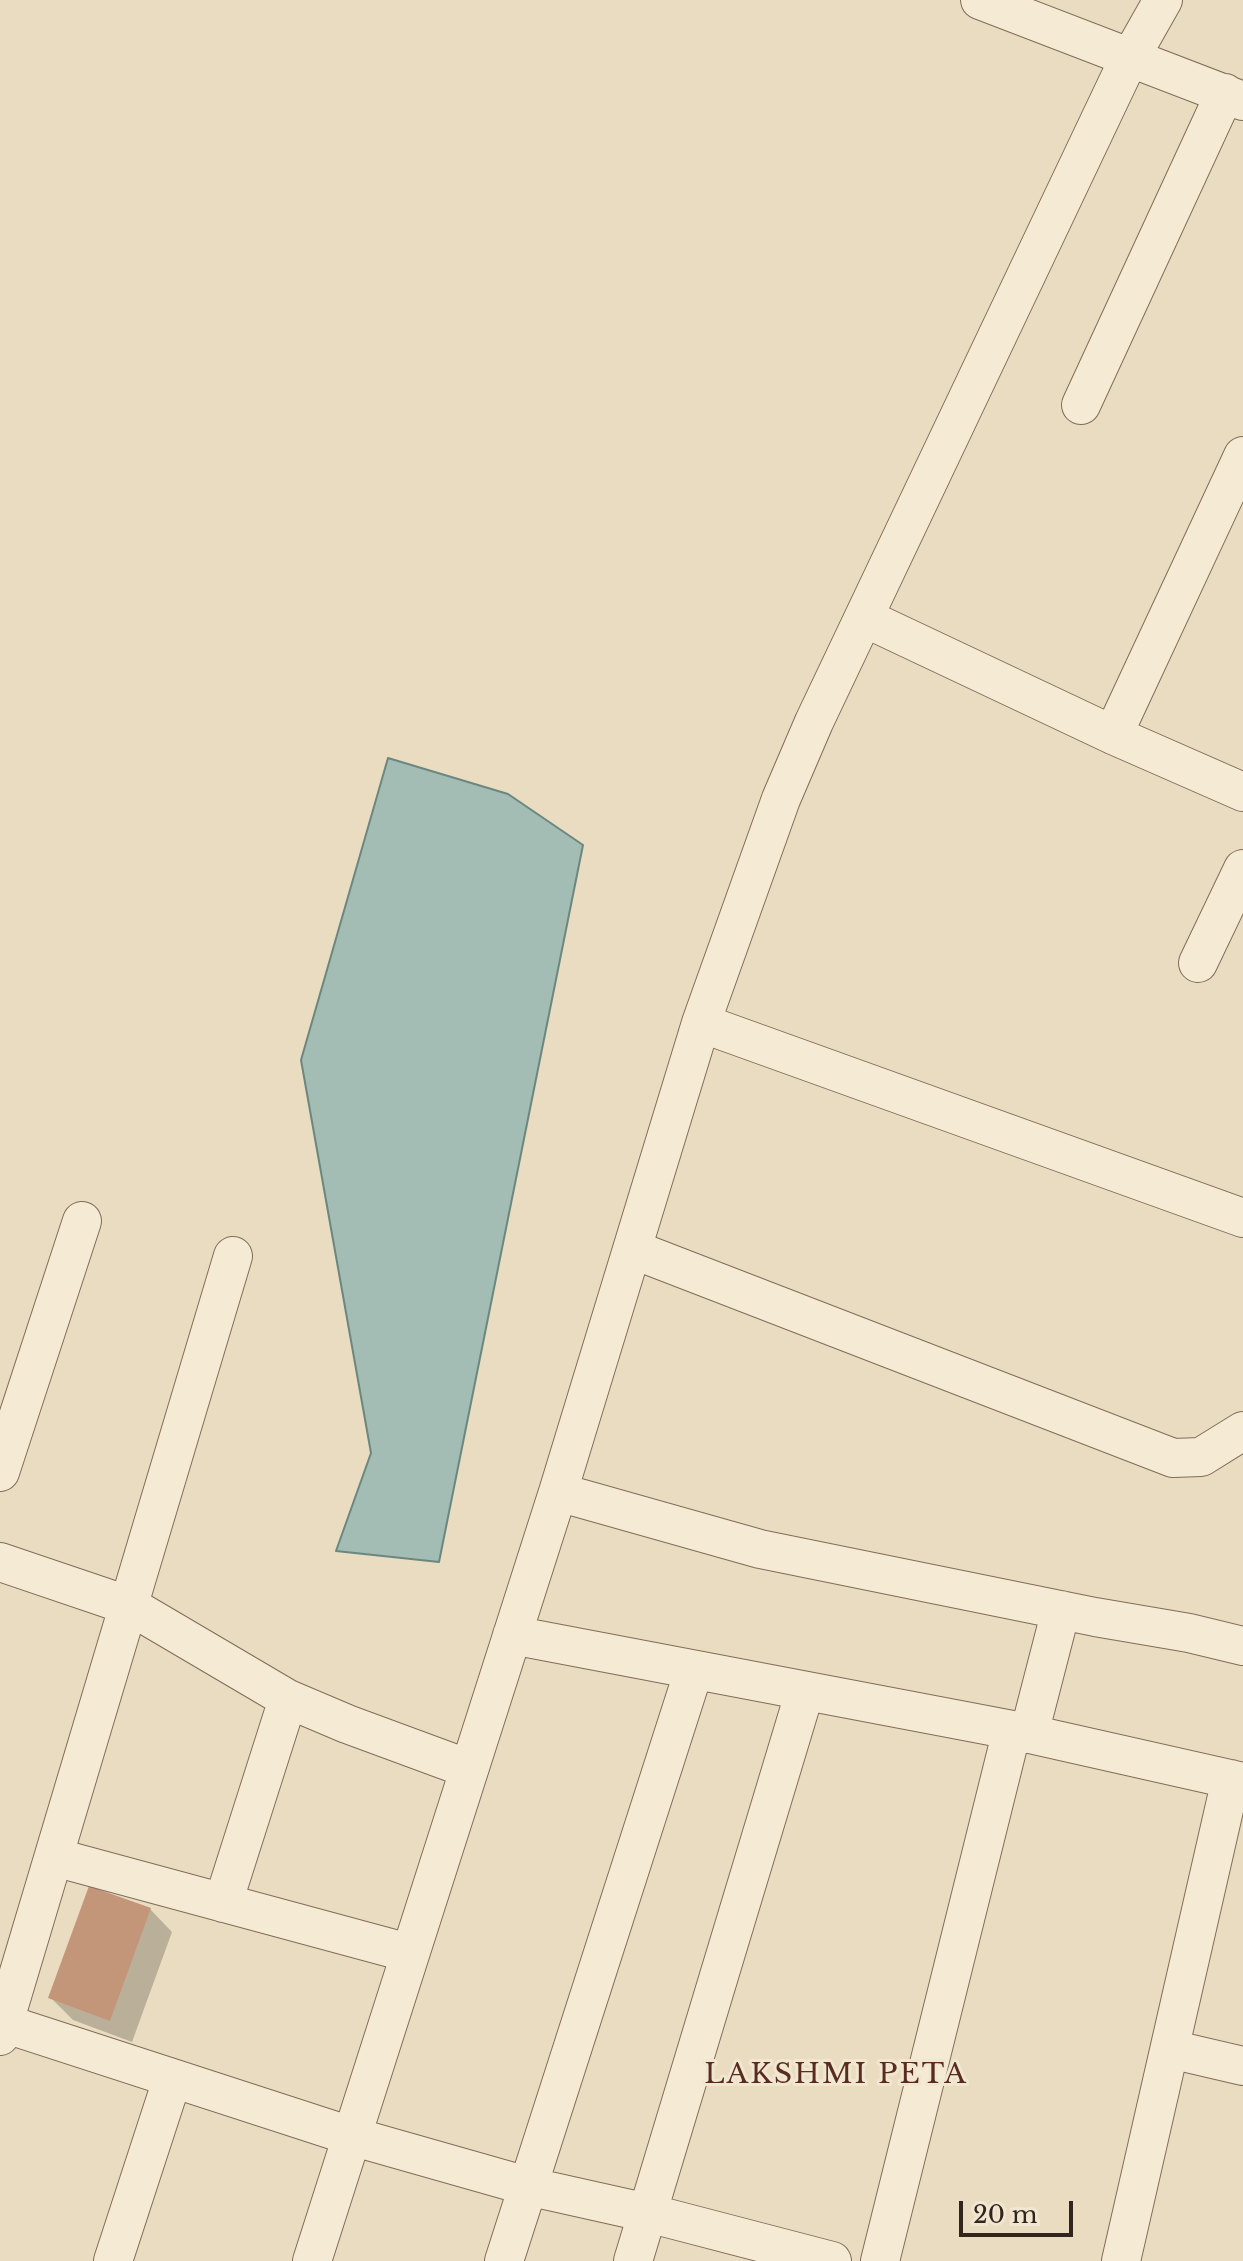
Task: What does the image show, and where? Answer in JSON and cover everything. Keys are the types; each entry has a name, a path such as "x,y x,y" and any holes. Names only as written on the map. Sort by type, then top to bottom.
{"street":[{"path":"980,0 1123,72 1224,106 1081,405"},
{"path":"312,2261 558,1492 701,1023 776,814 814,722 1123,72 1163,0"},
{"path":"1113,735 1243,456"},
{"path":"865,618 1113,735 1243,792"},
{"path":"1198,963 1243,869"},
{"path":"701,1023 1243,1218"},
{"path":"0,1472 82,1221"},
{"path":"632,1249 1173,1458 1201,1457 1243,1431"},
{"path":"233,1256 1,2027 351,2136 527,2186 648,2213 832,2261"},
{"path":"558,1492 760,1549 1243,1646"},
{"path":"0,1562 130,1606 288,1699 469,1769"},
{"path":"880,2261 1020,1732 1061,1610"},
{"path":"512,1635 1020,1732 1237,1781 1121,2261"},
{"path":"504,2261 694,1670"},
{"path":"633,2261 805,1691"},
{"path":"223,1903 288,1699"},
{"path":"54,1857 409,1953"},
{"path":"1170,2049 1243,2066"},
{"path":"113,2261 172,2080"}],"water":[{"path":"388,758 508,794 583,845 439,1562 336,1551 371,1453 301,1060"}],"building":[{"path":"89,1886 151,1908 110,2021 48,1998"}],"district":[{"name":"LAKSHMI PETA","path":"836,2075"}]}
